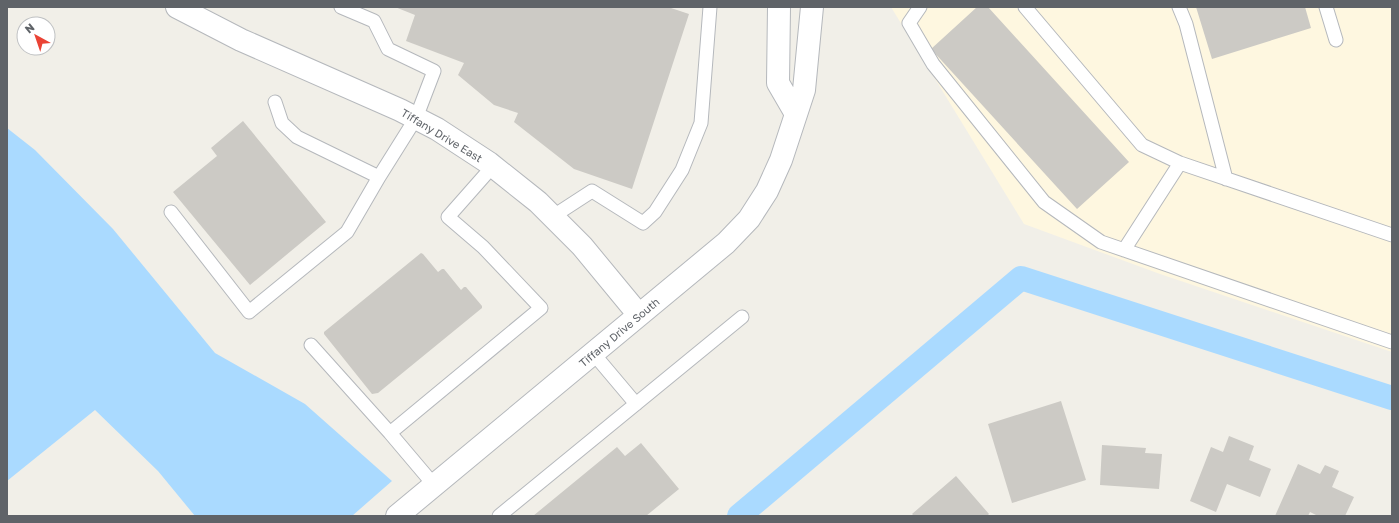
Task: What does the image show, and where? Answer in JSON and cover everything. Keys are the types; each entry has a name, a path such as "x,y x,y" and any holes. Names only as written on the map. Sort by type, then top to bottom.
{"street":[{"name":"Tiffany Drive East","path":"177,7 241,40 416,118 437,129 493,166 538,202 582,246 639,315"},
{"path":"779,7 778,83 796,114"},
{"name":"Tiffany Drive South","path":"397,516 726,243 749,218 767,191 774,176 804,90 812,7"}],"lane":[{"path":"171,212 249,312 347,232 416,118 434,72 388,50 374,21 341,7"},
{"path":"552,217 592,191 643,224 654,212 682,170 701,123 710,7"},
{"path":"920,7 909,23 934,64 1044,202 1101,242 1392,342"},
{"path":"1025,7 1142,145 1180,163 1392,236"},
{"path":"1179,7 1186,24 1226,179"},
{"path":"1326,7 1336,40"},
{"path":"275,102 282,123 297,137 379,177"},
{"path":"1124,250 1180,163"},
{"path":"390,433 541,308 483,247 448,217 493,166"},
{"path":"499,516 742,318"},
{"path":"311,345 390,433 434,485"},
{"path":"593,354 636,404"}],"shaded area":[{"path":"891,7 1392,7 1392,352 1160,274 1024,224"}],"water":[{"path":"7,128 35,150 113,229 215,353 305,404 392,481 352,516 195,516 158,471 95,410 7,481"}],"building":[{"path":"395,7 668,7 689,14 632,189 574,169 514,122 518,113 494,105 458,75 464,63 406,41 415,15"},
{"path":"977,7 988,7 1129,162 1077,209 931,49"},
{"path":"1196,7 1305,7 1311,28 1212,59"},
{"path":"243,121 326,222 250,285 173,192 217,156 211,148"},
{"path":"421,253 438,272 444,269 461,290 466,287 482,306 482,308 378,393 372,394 324,334 324,332"},
{"path":"1061,401 1086,480 1012,503 988,424"},
{"path":"1229,436 1254,446 1249,460 1271,469 1260,497 1227,484 1216,512 1190,501 1211,447 1223,452"},
{"path":"641,443 679,489 646,516 533,516 617,447 625,456"},
{"path":"1102,445 1146,448 1145,453 1162,454 1159,489 1100,485"},
{"path":"1298,464 1320,474 1325,465 1339,471 1332,487 1354,497 1345,516 1318,516 1310,512 1308,516 1275,516"},
{"path":"956,476 989,514 987,516 914,516 912,514"}],"waterway":[{"path":"739,516 1021,278 1392,398"}]}
